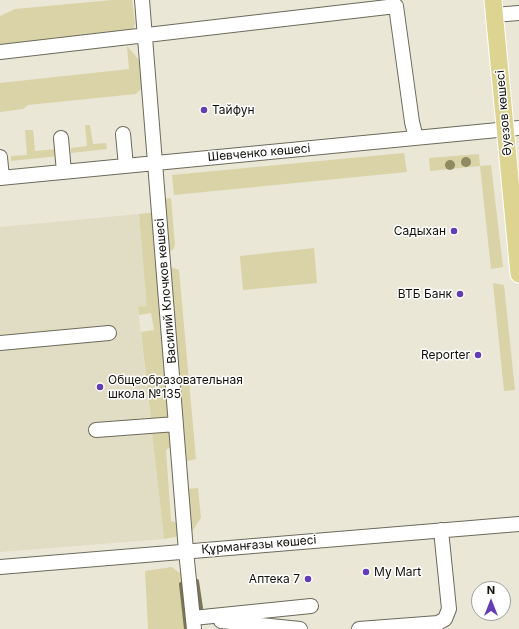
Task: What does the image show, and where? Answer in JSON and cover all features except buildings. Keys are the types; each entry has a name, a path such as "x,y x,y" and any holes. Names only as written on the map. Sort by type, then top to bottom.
{"main road":[{"name":"Әуезов көшесі","path":"494,8 512,129 519,274"}],"street":[{"name":"Василий Клочков көшесі","path":"142,0 193,623"},
{"path":"0,52 396,3 412,122 416,138"},
{"path":"494,8 519,13"},
{"name":"Шевченко көшесі","path":"1,178 512,129"},
{"path":"123,134 126,166"},
{"path":"61,138 64,172"},
{"path":"0,157 1,178"},
{"path":"0,343 109,333"},
{"path":"96,430 176,424"},
{"name":"Құрманғазы көшесі","path":"0,567 519,524"},
{"path":"359,629 438,623 445,619 448,609 441,530"},
{"path":"193,623 311,606"},
{"path":"193,623 300,629"}],"shaded area":[{"path":"112,0 132,0 135,24 133,29 126,32 0,48 0,16 15,9"},
{"path":"127,46 141,62 141,89 136,94 28,105 23,109 0,112 0,83 129,69"},
{"path":"85,125 90,125 93,144 106,143 107,149 71,153 71,148 87,146"},
{"path":"25,130 33,130 35,151 57,149 58,156 11,161 11,156 27,155"},
{"path":"404,153 407,172 174,195 172,175"},
{"path":"479,154 480,166 430,171 429,158"},
{"path":"491,165 503,267 491,269 480,166"},
{"path":"171,198 175,245 173,250 166,252 162,199"},
{"path":"157,212 171,417 151,420 141,332 154,330 151,313 139,315 138,307 147,306 139,214"},
{"path":"139,214 148,306 138,308 164,539 0,552 0,227"},
{"path":"314,248 317,283 243,290 240,256"},
{"path":"168,266 179,270 196,459 184,462"},
{"path":"493,283 504,285 515,390 504,391"},
{"path":"172,430 173,445 166,450 171,521 178,523 180,536 164,539 152,432"},
{"path":"198,488 201,518 191,533 188,489"},
{"path":"172,567 182,575 188,629 148,629 145,571"}],"waterway":[{"path":"197,581 201,608"},
{"path":"181,584 186,629"}],"place":[{"name":"Тайфун","path":"204,110"},
{"name":"Садыхан","path":"454,231"},
{"name":"ВТБ Банк","path":"460,294"},
{"name":"Reporter","path":"478,355"},
{"name":"Общеобразовательная школа №135","path":"100,387"},
{"name":"My Mart","path":"366,572"},
{"name":"Аптека 7","path":"308,579"}]}
